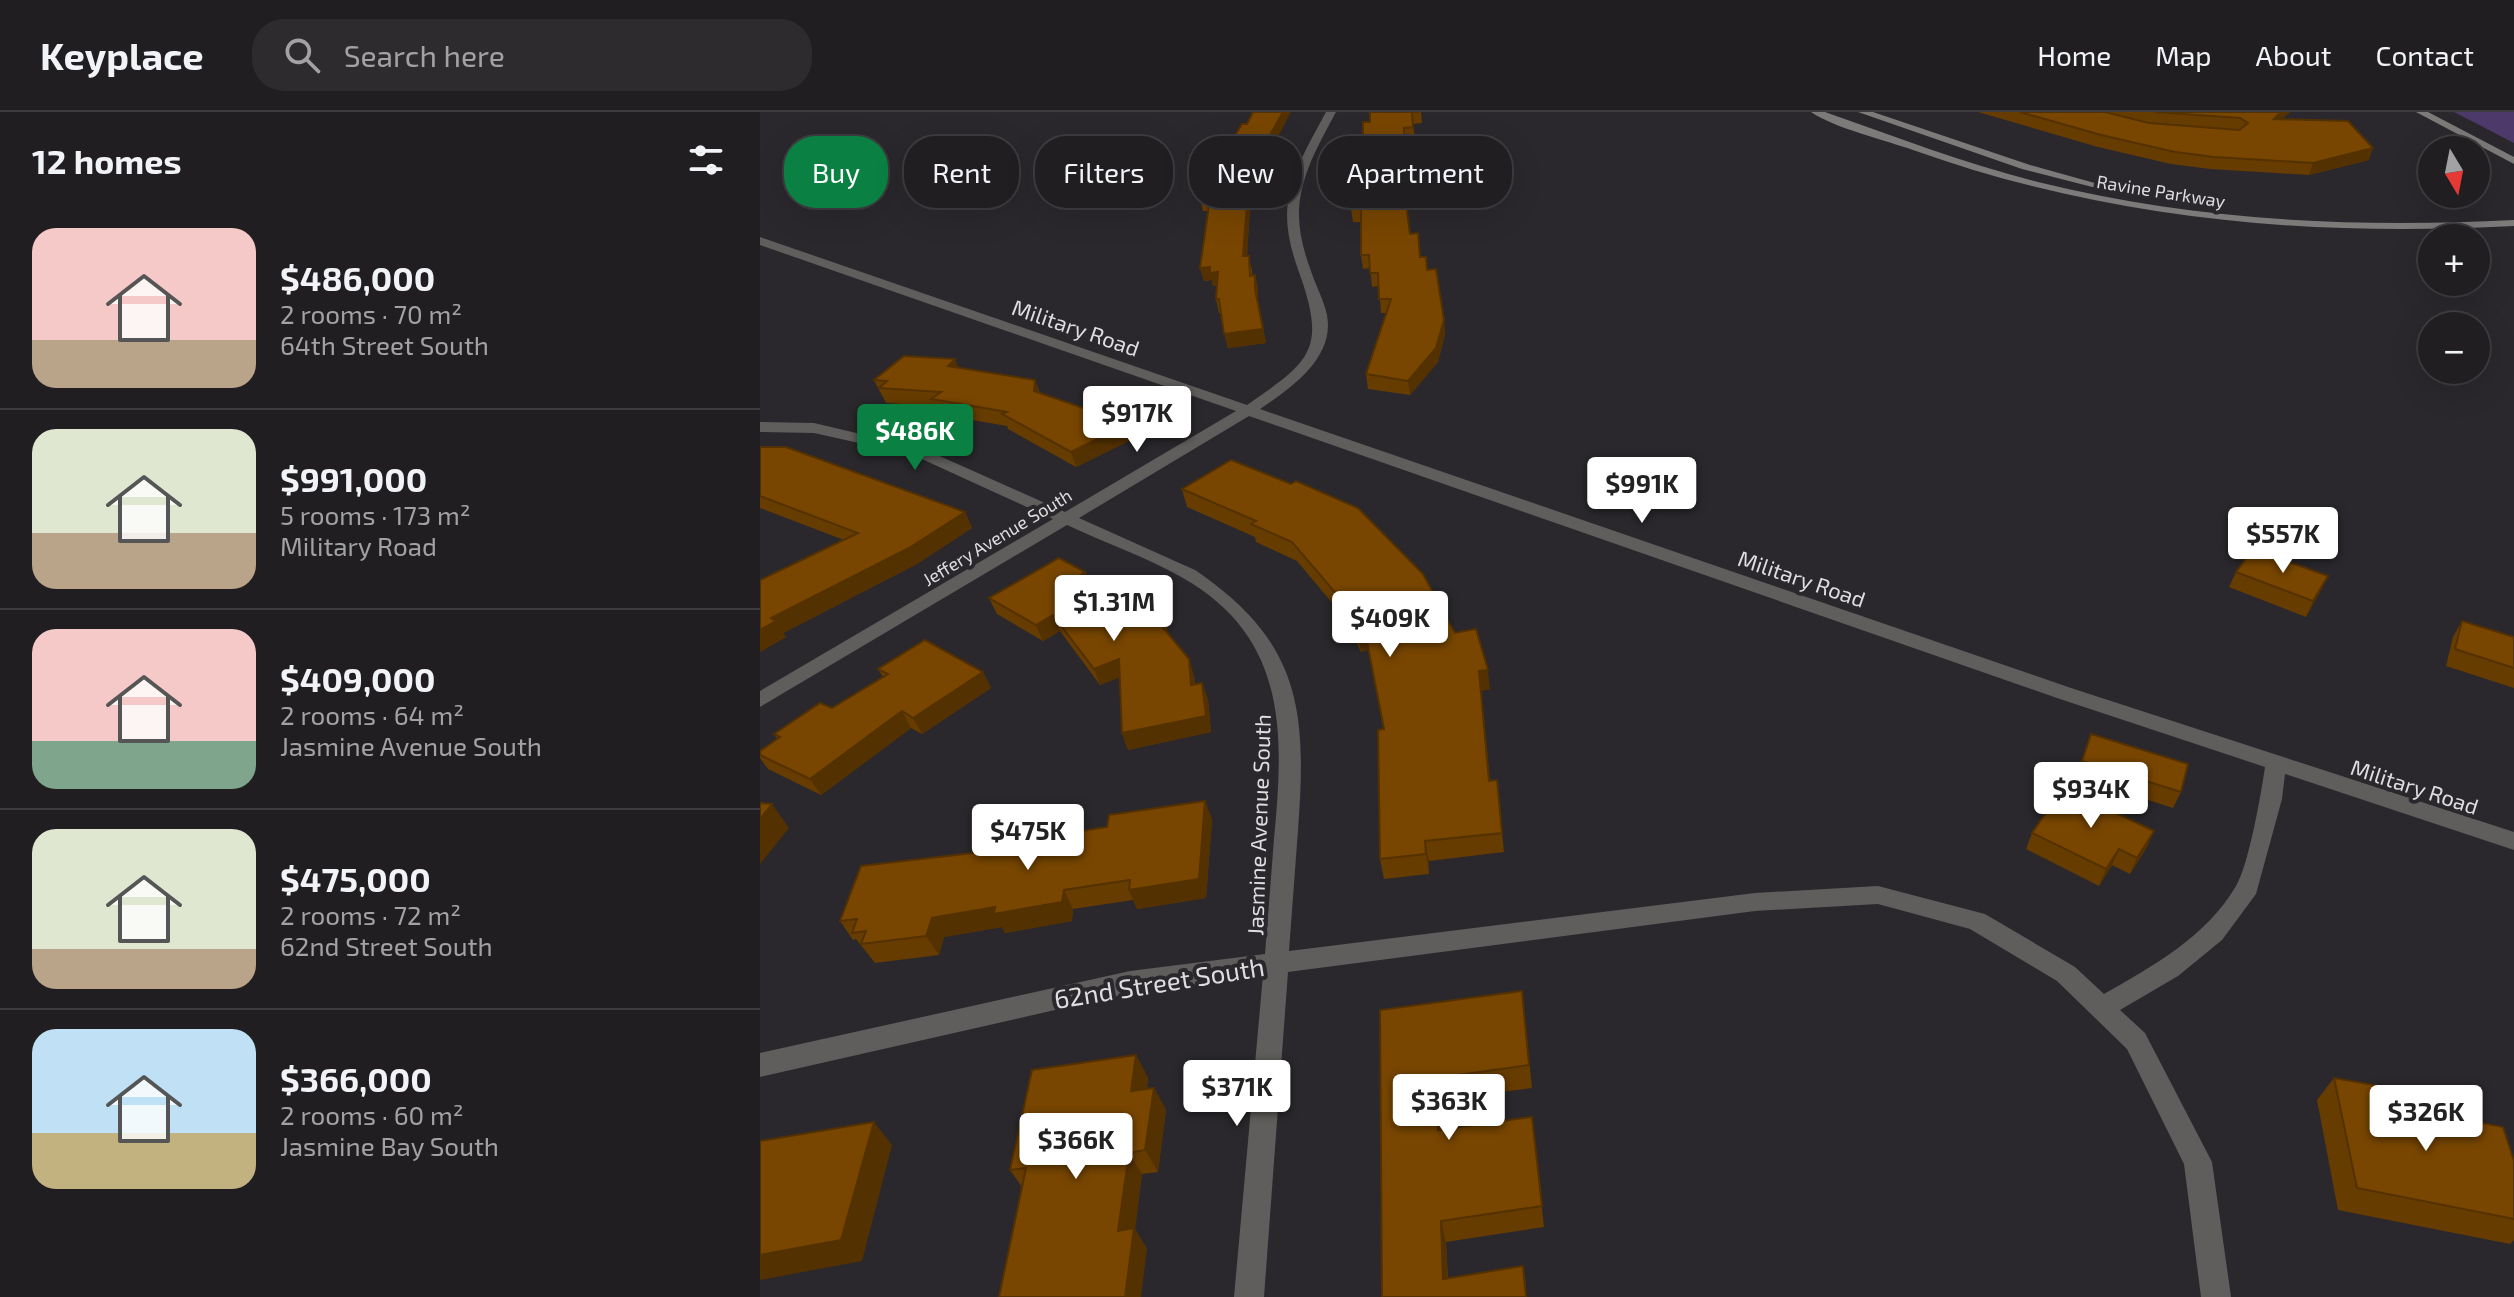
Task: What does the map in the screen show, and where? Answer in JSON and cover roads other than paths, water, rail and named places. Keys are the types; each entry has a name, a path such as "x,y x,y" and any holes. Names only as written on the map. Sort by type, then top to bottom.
{"street":[{"name":"Jeffery Avenue South","path":"760,700 1247,411 1279,389 1309,360 1320,335 1320,317 1299,256 1293,215 1302,167 1331,112"},
{"name":"Ravine Parkway","path":"1816,112 2008,178 2163,211 2333,228 2434,228 2514,223"},
{"name":"Ravine Parkway","path":"1863,112 2041,172 2148,195 2302,213 2381,216 2445,213"},
{"path":"2421,112 2514,161"},
{"path":"2447,112 2514,147"},
{"name":"Military Road","path":"760,241 2276,764 2514,841"},
{"name":"Jasmine Avenue South","path":"760,427 814,428 918,452 1189,574 1215,590 1260,637 1275,666 1288,711 1290,734 1277,963 1249,1297"},
{"path":"2101,1008 2169,969 2203,942 2214,933 2248,888 2271,799 2276,764"},
{"name":"62nd Street South","path":"760,1065 893,1038 1058,996 1130,982 1563,924 1755,902 1878,895 1977,921 2066,974 2136,1041 2198,1162 2216,1297"}]}
